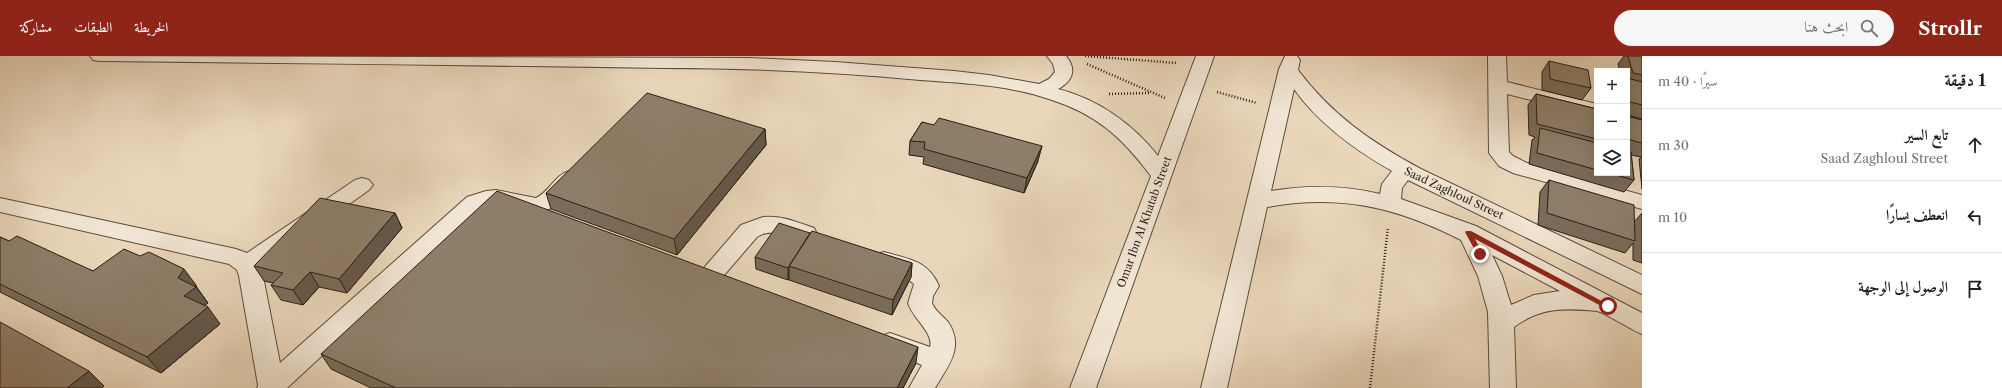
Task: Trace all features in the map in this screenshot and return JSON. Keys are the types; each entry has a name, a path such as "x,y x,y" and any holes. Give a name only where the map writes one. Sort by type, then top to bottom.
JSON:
{"street":[{"path":"99,56 750,63 846,67 994,82 1044,89 1082,104 1121,128 1137,142 1151,158 1161,175"},
{"path":"1044,89 1057,84 1064,76 1064,66 1056,56"},
{"path":"1497,56 1500,153 1506,161 1520,168 1642,202"},
{"name":"Omar Ibn Al Khatab Street","path":"1083,388 1203,60"},
{"path":"1214,388 1290,62"},
{"name":"Saad Zaghloul Street","path":"1290,62 1299,86 1333,121 1355,139 1406,171 1530,229 1642,285"},
{"path":"1498,86 1594,109"},
{"path":"530,206 537,206 550,200 584,161"},
{"path":"1391,203 1391,184 1397,176 1406,171"},
{"path":"246,265 362,185"},
{"path":"1258,201 1278,196 1324,193 1360,196 1391,203 1433,216 1468,232 1642,324"},
{"path":"271,388 475,202 494,196 530,206 559,218"},
{"path":"0,205 236,257 246,265 251,276 271,388"},
{"path":"711,275 749,231 755,226 764,223 773,223 826,241"},
{"path":"1468,232 1490,276 1502,323 1503,388"},
{"path":"864,253 916,271 926,280 927,286 922,293 920,301 921,309 943,334 944,343 922,388"},
{"path":"690,267 733,283"},
{"path":"1502,323 1515,312 1533,304 1555,301 1580,301 1608,306"},
{"path":"871,335 936,360"}],"path":[{"path":"1080,56 1203,60"},
{"path":"1082,62 1186,107"},
{"path":"1193,86 1278,109"},
{"path":"1370,388 1391,203"}],"building":[{"path":"1628,56 1642,56 1642,75 1633,73"},
{"path":"1549,61 1588,70 1591,88 1550,79"},
{"path":"1630,79 1642,82 1642,105 1630,102"},
{"path":"647,93 765,129 674,239 546,193"},
{"path":"1536,94 1594,108 1594,138 1537,124"},
{"path":"1630,117 1642,120 1642,143 1630,140"},
{"path":"939,118 1042,146 1027,178 924,149 925,142 910,141 922,122 934,125"},
{"path":"1540,128 1594,142 1594,169 1537,153"},
{"path":"1630,152 1631,152 1634,180 1620,176 1630,176"},
{"path":"1549,180 1634,205 1635,241 1547,213"},
{"path":"497,191 918,347 897,388 396,388 321,354"},
{"path":"320,198 395,213 339,279 310,272 293,290 271,285 283,273 254,266"},
{"path":"779,223 810,233 788,268 755,257"},
{"path":"812,231 912,263 893,300 789,266"},
{"path":"17,236 93,271 124,249 140,256 149,252 184,269 178,278 196,287 184,296 208,307 147,357 0,284 0,237 9,241"},
{"path":"0,322 89,371 67,388 0,388"}],"route":[{"path":"1480,254 1468,232 1608,306"}]}
